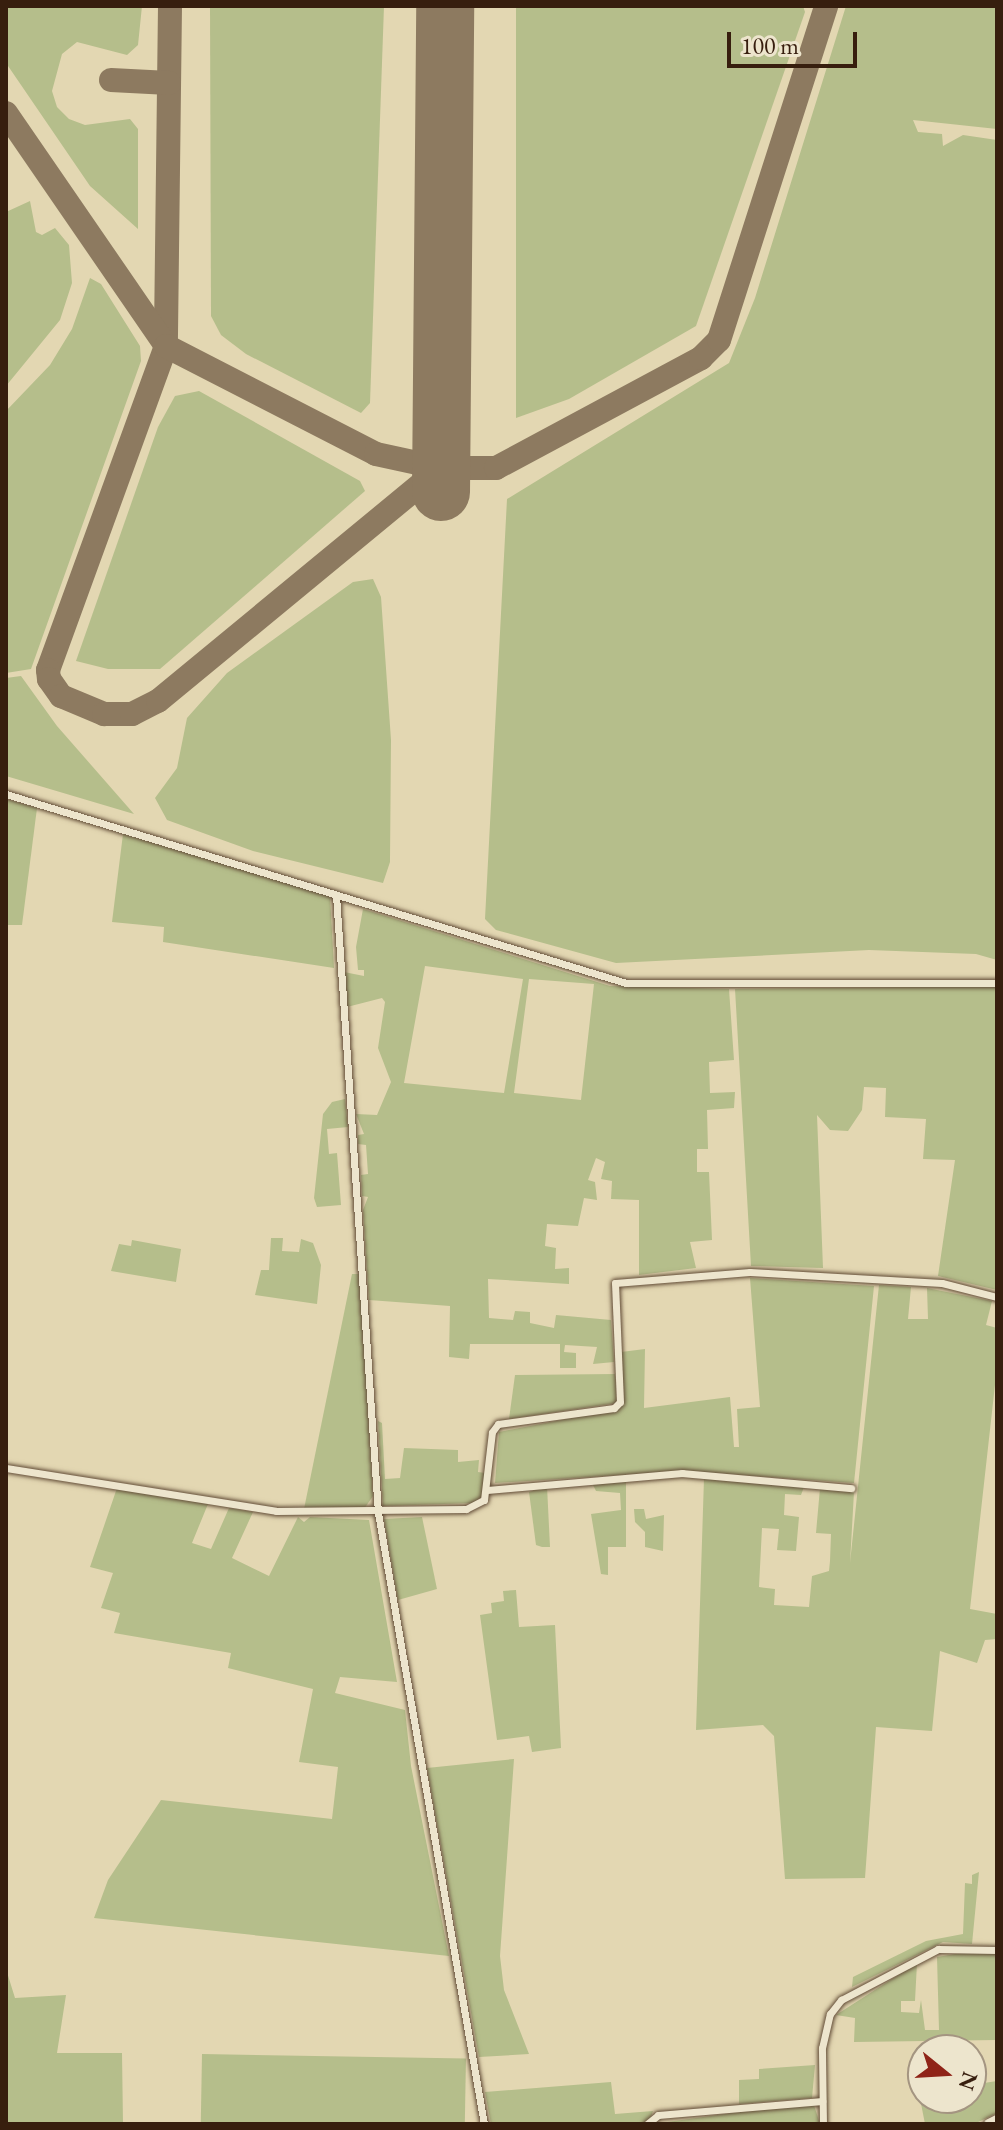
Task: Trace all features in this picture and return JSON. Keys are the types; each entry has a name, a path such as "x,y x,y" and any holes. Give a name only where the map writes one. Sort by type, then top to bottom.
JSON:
{"main road":[{"path":"989,2124 997,2120"}],"street":[{"path":"6,794 626,983 997,983"},
{"path":"336,895 378,1513 484,2124"},
{"path":"6,1468 276,1511 378,1513 466,1509 484,1500 492,1432 498,1424 614,1408 620,1402 612,1285 750,1272 942,1283 997,1297"},
{"path":"487,1490 682,1473 851,1488"},
{"path":"823,2124 825,2032 841,2000 938,1949 997,1950"},
{"path":"647,2124 658,2115 822,2101"}],"green space":[{"path":"6,6 142,6 138,45 127,55 77,42 62,54 52,91 57,107 69,119 85,125 130,119 138,129 138,229 90,186 6,63"},
{"path":"210,6 384,6 370,403 361,413 246,354 221,335 211,316"},
{"path":"516,6 803,6 805,12 696,326 569,399 516,418"},
{"path":"846,6 997,6 997,129 913,120 918,132 942,134 943,146 963,135 997,140 997,960 976,954 869,950 616,963 496,930 485,919 507,499 729,363 755,298"},
{"path":"30,201 36,232 42,235 55,228 69,245 72,283 60,320 6,386 6,212"},
{"path":"90,278 101,284 140,346 141,361 31,669 6,673 6,411 50,365 72,329"},
{"path":"199,391 360,481 365,491 160,669 108,669 76,661 158,427 175,396"},
{"path":"373,579 381,597 391,740 390,862 383,883 253,851 167,820 155,798 177,768 187,718 227,673 353,582"},
{"path":"21,676 57,726 134,814 6,776 6,678"},
{"path":"6,799 37,808 22,925 6,925"},
{"path":"123,834 330,896 334,968 163,942 164,927 112,922"},
{"path":"363,909 610,986 729,989 734,1060 709,1062 710,1093 735,1092 734,1108 707,1110 708,1149 697,1149 697,1172 709,1172 712,1240 690,1242 696,1268 639,1275 639,1200 611,1199 612,1181 601,1179 605,1162 596,1158 588,1180 595,1182 597,1200 584,1198 578,1226 547,1224 545,1246 556,1248 555,1269 569,1268 569,1284 488,1279 489,1318 513,1320 515,1311 530,1312 530,1323 554,1328 556,1315 611,1320 614,1362 593,1364 597,1347 565,1345 564,1352 576,1353 576,1368 560,1368 560,1344 470,1344 469,1359 449,1357 450,1306 369,1300 363,1210 368,1197 362,1196 361,1175 368,1174 366,1145 358,1144 358,1135 364,1134 356,1114 377,1115 391,1082 378,1048 385,1002 382,998 347,1007 344,972 364,976 364,970 358,970 356,947","holes":["425,966 523,979 504,1093 404,1083","529,979 594,984 581,1100 514,1093"]},
{"path":"997,986 997,1290 938,1276 955,1160 923,1159 926,1119 885,1117 886,1088 864,1087 862,1110 848,1131 830,1130 817,1115 823,1268 751,1266 735,989"},
{"path":"345,1099 348,1127 327,1129 329,1154 337,1153 341,1205 317,1207 314,1198 323,1114 332,1102"},
{"path":"271,1238 283,1238 282,1251 299,1252 301,1239 313,1243 321,1265 317,1304 255,1295 261,1270 269,1270"},
{"path":"132,1240 181,1249 176,1282 111,1271 119,1244 131,1246"},
{"path":"352,1274 360,1274 373,1496 364,1509 304,1509"},
{"path":"750,1278 874,1286 854,1483 683,1471 495,1483 499,1432 618,1409 624,1401 621,1352 645,1349 644,1408 730,1397 734,1447 739,1447 737,1409 760,1407"},
{"path":"879,1285 911,1287 908,1319 928,1319 927,1288 992,1301 986,1325 997,1328 997,1367 970,1609 997,1614 997,1639 985,1640 977,1663 940,1651 932,1731 876,1727 865,1878 785,1879 774,1736 763,1725 696,1730 704,1478 804,1487 801,1495 785,1494 784,1515 799,1517 796,1551 777,1550 779,1529 762,1528 759,1587 775,1589 774,1605 809,1607 812,1576 829,1571 830,1561 831,1534 816,1533 820,1488 854,1492 850,1563"},
{"path":"615,1374 617,1403 509,1419 515,1375"},
{"path":"378,1421 382,1423 385,1479 400,1478 404,1448 458,1450 458,1462 479,1460 478,1472 485,1473 482,1496 474,1503 383,1506"},
{"path":"626,1480 626,1547 608,1547 608,1575 601,1574 591,1514 621,1510 620,1493 596,1491 592,1483"},
{"path":"547,1486 550,1547 542,1547 536,1545 529,1492"},
{"path":"117,1488 208,1504 192,1543 211,1549 229,1508 253,1512 232,1558 269,1576 298,1517 304,1522 310,1517 369,1520 397,1682 340,1677 335,1693 405,1710 411,1766 449,1956 94,1918 108,1880 161,1800 332,1819 338,1767 299,1762 313,1689 228,1668 231,1653 114,1633 120,1613 101,1608 113,1573 90,1567"},
{"path":"634,1509 644,1509 646,1519 664,1515 663,1551 645,1547 645,1532 635,1522"},
{"path":"422,1517 437,1589 398,1600 384,1519"},
{"path":"516,1590 519,1627 555,1625 561,1748 532,1752 529,1736 497,1740 480,1615 492,1613 491,1603 504,1601 503,1591"},
{"path":"514,1759 500,1956 504,1990 529,2054 479,2057 427,1768"},
{"path":"979,1872 972,1944 943,1942 852,1987 853,1977 926,1941 963,1934 965,1883 972,1884 972,1875"},
{"path":"967,1952 997,1954 996,2040 987,2040 987,2034 907,2034 907,2041 854,2042 855,2018 836,2015 917,1963 915,2001 901,2001 901,2012 919,2013 921,2000 925,2030 939,2030 937,1957"},
{"path":"6,1969 15,1998 66,1995 57,2053 122,2053 123,2124 6,2124"},
{"path":"202,2054 466,2059 465,2124 201,2124"},
{"path":"815,2065 812,2098 739,2104 739,2080 759,2079 759,2069"},
{"path":"997,2081 997,2113 974,2124 925,2124 923,2114 987,2114 987,2083"},
{"path":"611,2082 615,2114 653,2111 651,2117 642,2124 491,2124 485,2092"},
{"path":"814,2105 820,2124 653,2124 774,2107"}],"taxiway":[{"path":"170,6 166,346 48,670 49,679 61,696 104,714 132,714 158,701 441,468"},
{"path":"6,113 166,346 376,454 441,468 496,468 701,358 719,340 826,6"},
{"path":"111,80 169,83"}],"runway":[{"path":"441,492 445,6"}]}
